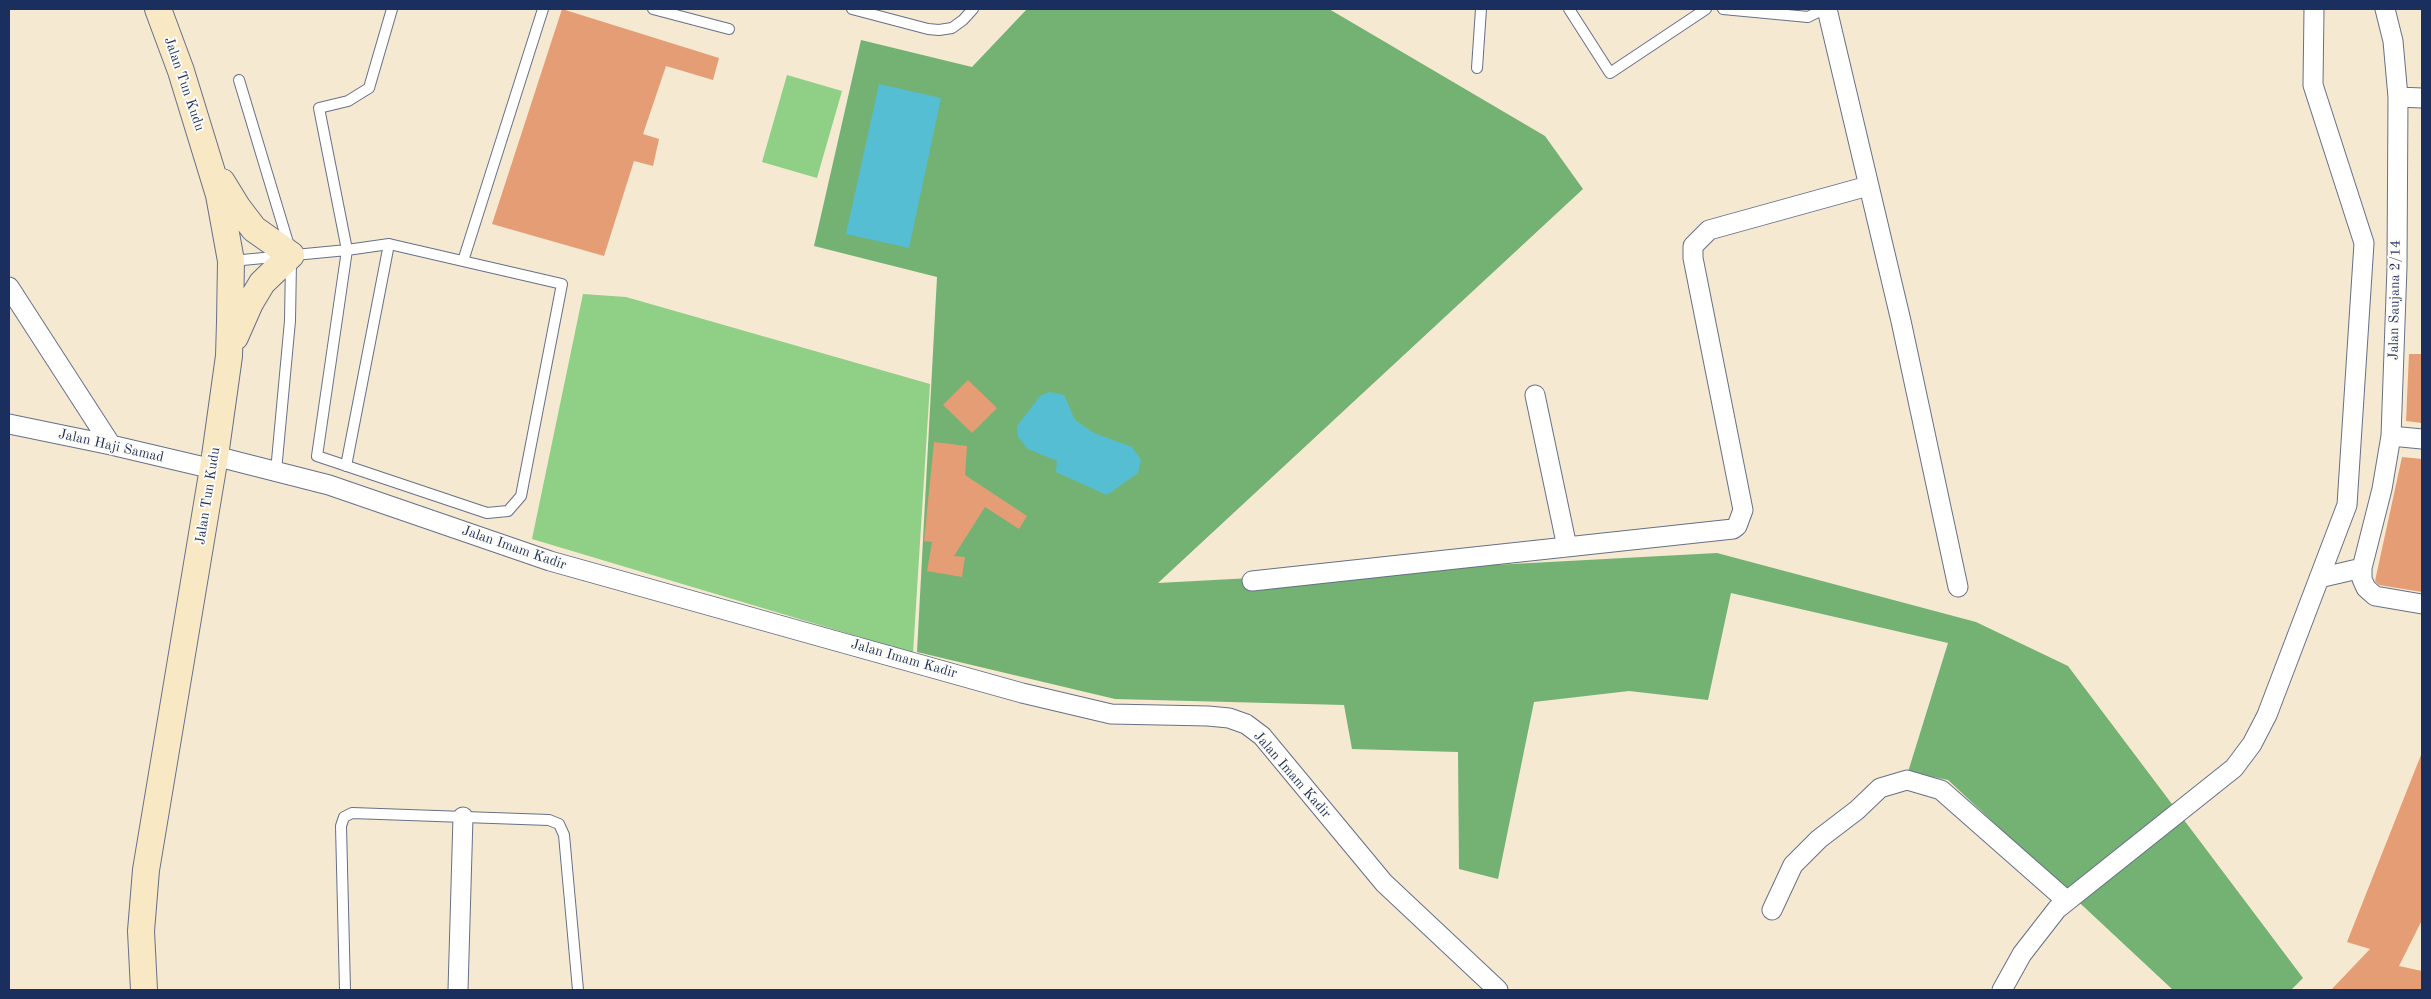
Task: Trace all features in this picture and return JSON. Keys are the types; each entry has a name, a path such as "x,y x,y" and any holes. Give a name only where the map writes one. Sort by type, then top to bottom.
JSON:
{"main road":[{"name":"Jalan Tun Kudu","path":"144,990 141,931 146,870 214,463 229,356 231,262 219,195 158,9"},
{"path":"208,157 238,208 254,229 291,255 262,283 238,328 229,356"}],"street":[{"path":"1826,9 1901,321 1958,587"},
{"path":"2002,990 2022,954 2058,909 2234,768 2252,744 2267,715 2347,505 2364,243 2313,85 2314,9"},
{"name":"Jalan Saujana 2/14","path":"2385,9 2393,41 2398,97 2397,267 2391,436 2382,489 2362,568 2366,588 2375,596 2422,604"},
{"path":"2398,97 2422,98"},
{"path":"1252,581 1733,529 1738,525 1743,510 1692,258 1693,246 1709,230 1868,186"},
{"path":"9,287 111,445"},
{"path":"1535,395 1566,547"},
{"name":"Jalan Haji Samad","path":"9,424 111,445 214,463"},
{"path":"2391,436 2422,439"},
{"name":"Jalan Imam Kadir","path":"214,463 276,471 329,485 550,561 1022,693 1111,714 1208,716 1230,718 1246,724 1262,736 1384,883 1498,990"},
{"path":"2319,578 2362,568"},
{"path":"1772,910 1793,865 1819,839 1857,810 1880,788 1907,780 1941,790 2067,901"},
{"path":"458,990 463,817"}],"lane":[{"path":"231,262 348,250 389,244 562,284 521,496 508,511 487,513 317,456 348,250 319,108 348,101 369,88 392,9"},
{"path":"463,261 542,9"},
{"path":"653,9 729,28"},
{"path":"852,9 865,10 928,30 952,28 973,9"},
{"path":"1477,68 1481,9"},
{"path":"1569,9 1610,73 1706,9"},
{"path":"1723,9 1808,17 1826,9"},
{"path":"239,80 291,255 290,321 276,471"},
{"path":"346,466 389,244"},
{"path":"345,990 341,826 344,817 352,813 549,820 559,824 564,835 578,990"}],"green space":[{"path":"1027,9 1329,9 1545,136 1583,189 1158,583 1717,553 1976,622 2068,666 2303,978 2291,990 2173,990 1948,780 1908,772 1948,643 1731,593 1708,700 1629,691 1534,702 1498,879 1459,869 1458,752 1352,749 1344,705 1115,699 917,652 937,277 814,246 861,40 972,67"},
{"path":"787,75 842,91 817,178 762,162"},
{"path":"583,294 626,297 930,384 913,653 532,539"}],"water":[{"path":"879,84 941,98 909,248 846,234"},
{"path":"1050,392 1064,395 1075,420 1094,433 1132,447 1141,460 1138,473 1107,495 1056,472 1057,461 1028,449 1018,437 1017,426 1040,396"}],"building":[{"path":"562,9 719,58 713,80 666,66 643,134 659,139 653,166 634,161 604,256 492,224"},
{"path":"2409,354 2422,354 2422,423 2406,421"},
{"path":"968,380 997,408 972,433 943,405"},
{"path":"934,442 967,446 965,475 1027,516 1019,529 985,507 954,556 965,557 962,577 927,571 932,542 924,541"},
{"path":"2402,457 2422,459 2422,592 2379,585 2375,581"},
{"path":"2421,755 2422,920 2399,966 2422,971 2422,990 2331,990 2370,949 2347,942"}]}
